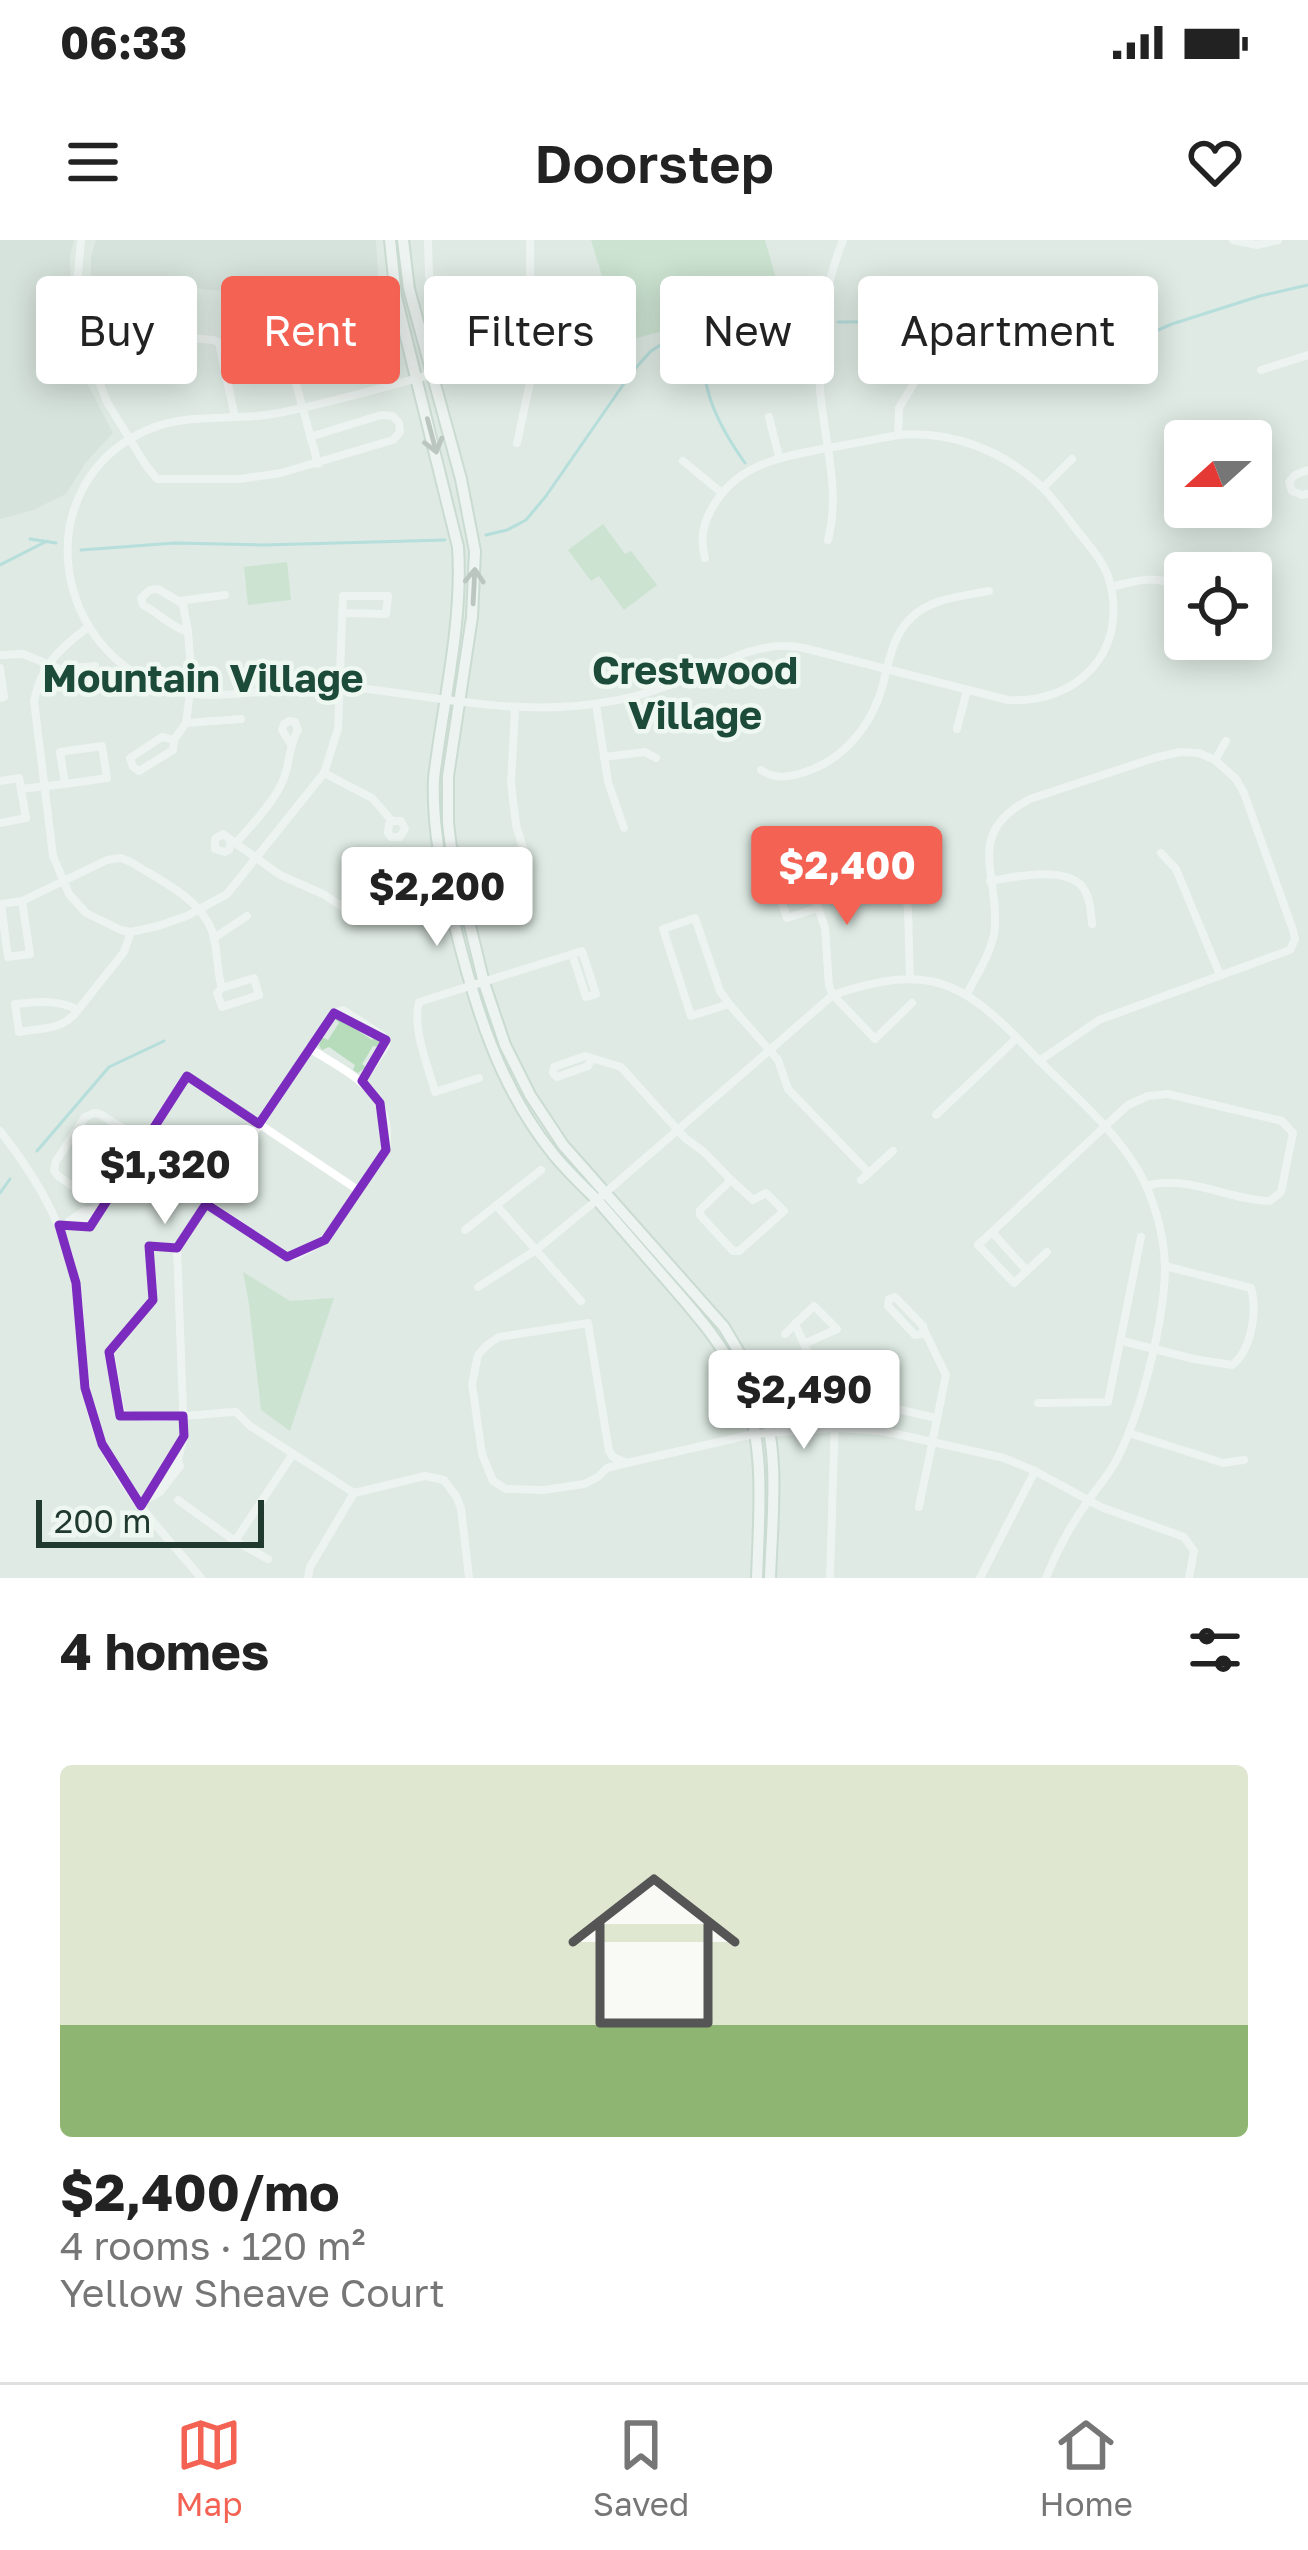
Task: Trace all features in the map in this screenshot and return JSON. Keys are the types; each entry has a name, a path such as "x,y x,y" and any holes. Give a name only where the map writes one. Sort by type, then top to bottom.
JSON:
{"main road":[{"path":"396,240 424,350"},
{"path":"396,240 396,297 458,547 458,613 434,778 434,823 440,864 477,984"},
{"path":"433,384 475,551 472,617 448,776 448,823 493,1050 553,1154 601,1196 724,1327 745,1360 761,1397 769,1433 773,1490 770,1578"},
{"path":"601,1196 713,1334 739,1380 754,1434 760,1486 757,1578"}],"street":[{"path":"428,240 429,276"},
{"path":"530,240 530,276"},
{"path":"828,540 835,509 819,347 831,271 843,240"},
{"path":"1233,240 1257,245 1278,240"},
{"path":"82,242 77,285 84,344 107,403 152,474 163,481 281,473 393,440 400,428 393,416 381,415 310,437"},
{"path":"197,338 219,343 235,417"},
{"path":"286,346 360,354 358,365 295,380 286,346"},
{"path":"1261,370 1308,355"},
{"path":"424,376 259,416 172,422 130,440 97,470 80,498 68,554 78,608 110,657 164,689 222,694 340,686 515,708 596,704 652,691 747,652 779,645 1027,701 1054,695 1080,680 1100,658 1114,616 1106,569 1043,488 986,449 944,437 898,435 779,457 748,469 713,505 702,532 706,558"},
{"path":"296,384 318,464"},
{"path":"517,443 530,384"},
{"path":"898,435 899,408 913,384"},
{"path":"769,416 779,457"},
{"path":"1043,488 1072,459"},
{"path":"683,461 722,493"},
{"path":"1308,470 1289,482 1292,491 1308,494"},
{"path":"1111,586 1164,579"},
{"path":"174,740 162,737 130,758 133,766 139,772 173,750 186,723 192,692 188,632 183,604 163,591 145,593 141,602 188,632"},
{"path":"761,770 775,777 800,774 842,751 869,720 894,643 916,613 989,591"},
{"path":"178,601 225,595"},
{"path":"87,628 47,664 34,701 52,856 76,904 110,926 131,932 200,910 227,894 324,772 335,743 340,686 342,613 343,596 388,596 386,614 342,613"},
{"path":"0,655 23,654 68,670 95,666"},
{"path":"0,668 4,698 0,698"},
{"path":"957,729 968,690"},
{"path":"596,704 614,805 625,828"},
{"path":"515,708 511,783 527,861"},
{"path":"186,723 241,718"},
{"path":"1215,760 1226,741"},
{"path":"290,742 282,784 233,842 280,875 351,912"},
{"path":"21,788 65,784 107,778 102,746 60,752 65,784"},
{"path":"604,757 645,752 656,758"},
{"path":"967,994 994,937 989,848 997,828 1015,807 1180,752 1215,760 1236,779 1295,939 1290,950 1099,1020 1039,1061"},
{"path":"324,772 361,790 392,821"},
{"path":"0,781 19,778 26,818 0,823"},
{"path":"856,860 897,847 908,909 910,978"},
{"path":"1161,853 1176,869 1220,975"},
{"path":"22,901 29,954 8,957 1,904 22,901 107,860 121,858 200,910 214,938 222,988"},
{"path":"990,881 1036,874 1072,880 1086,894 1093,924"},
{"path":"818,908 787,918 777,889 808,878 818,908 829,950 827,978 833,995 875,1039 912,1003"},
{"path":"214,938 248,916"},
{"path":"729,1004 692,1016 663,928 695,918 720,991 781,1065 788,1089 865,1177 893,1150"},
{"path":"78,1010 51,1001 16,1004 20,1032 70,1022 124,952 131,932"},
{"path":"479,1078 435,1092 417,1024 419,1002 582,951 593,996 586,997 572,955"},
{"path":"254,978 259,995 221,1007 217,993 222,988 254,978"},
{"path":"478,1287 536,1250 833,995 882,980 910,978 967,994 1017,1038 1119,1144 1146,1186 1165,1266 1153,1348 1129,1433 1109,1473 1056,1552 1046,1578"},
{"path":"141,1507 178,1459 184,1436 177,1248 309,1048 339,1011 382,1035 386,1046 362,1081"},
{"path":"936,1115 1017,1038"},
{"path":"134,1154 286,1257 325,1240 388,1142 380,1103 362,1081 309,1048"},
{"path":"591,1060 624,1070 730,1180 753,1200 766,1192 784,1211 739,1251 700,1215 730,1180"},
{"path":"97,1208 187,1076 358,1190"},
{"path":"1047,1252 1014,1283 978,1245 1128,1105 1168,1094 1282,1121 1293,1132 1281,1192 1270,1201 1180,1181 1146,1186"},
{"path":"97,1208 56,1175 54,1166 65,1147 85,1118 94,1113 142,1142"},
{"path":"0,1131 64,1223 76,1283 85,1388 113,1467 200,1578"},
{"path":"465,1230 541,1170"},
{"path":"496,1205 581,1301"},
{"path":"64,1223 97,1208"},
{"path":"992,1232 1027,1271"},
{"path":"1038,1403 1108,1402 1142,1237"},
{"path":"177,1248 149,1249 153,1300 109,1355 124,1415 236,1412 250,1426 354,1493 425,1477 444,1480 460,1508 470,1578"},
{"path":"1122,1341 1232,1365 1244,1354 1255,1300 1251,1288 1165,1266"},
{"path":"919,1507 946,1375 923,1326 896,1298 889,1299 889,1306 915,1334 925,1333"},
{"path":"785,1334 814,1306 837,1329 804,1344"},
{"path":"626,1463 609,1451 588,1323 500,1337 478,1355 472,1384 482,1454 493,1480 506,1489 584,1484 607,1468 754,1434 836,1428 883,1431 1004,1459 1088,1501 1184,1537 1194,1551 1189,1578"},
{"path":"795,1324 836,1414 830,1578"},
{"path":"875,1404 936,1418"},
{"path":"1129,1433 1223,1463 1244,1460"},
{"path":"236,1541 293,1454"},
{"path":"980,1578 1035,1471"},
{"path":"308,1578 354,1493"},
{"path":"178,1500 268,1559"}],"highlighted area":[{"path":"334,1013 386,1040 362,1081 380,1103 386,1150 325,1240 287,1257 206,1204 177,1248 149,1246 153,1300 109,1352 120,1416 183,1416 184,1436 141,1506 102,1444 85,1388 76,1283 59,1225 90,1227 187,1076 259,1124"}],"shaded area":[{"path":"0,240 74,240 71,276 36,276 36,384 88,384 113,433 86,462 66,494 0,519"},
{"path":"96,240 376,240 378,276 221,276 221,291 197,288 197,276 91,276"}],"green space":[{"path":"591,240 765,240 775,276 660,276 660,332 636,338 636,276 602,276"},
{"path":"603,524 657,585 624,610 599,576 591,581 568,550"},
{"path":"287,562 291,600 248,605 244,567"},
{"path":"340,1015 372,1040 375,1036 380,1040 380,1047 373,1046 362,1064 366,1067 358,1073 353,1070 355,1065 319,1045 322,1037 328,1040"},
{"path":"243,1272 290,1301 334,1298 290,1431 261,1410"}],"waterway":[{"path":"838,322 973,321 1089,362 1127,351 1144,336 1172,324 1308,285"},
{"path":"486,535 526,520 632,372 660,345"},
{"path":"706,384 725,433 745,463"},
{"path":"30,539 56,543"},
{"path":"81,550 175,543 445,540"},
{"path":"0,565 47,541"},
{"path":"37,1151 109,1067 164,1041"},
{"path":"0,1193 10,1179"}],"district":[{"name":"Mountain Village","path":"203,678"},
{"name":"Crestwood Village","path":"695,692"}]}
